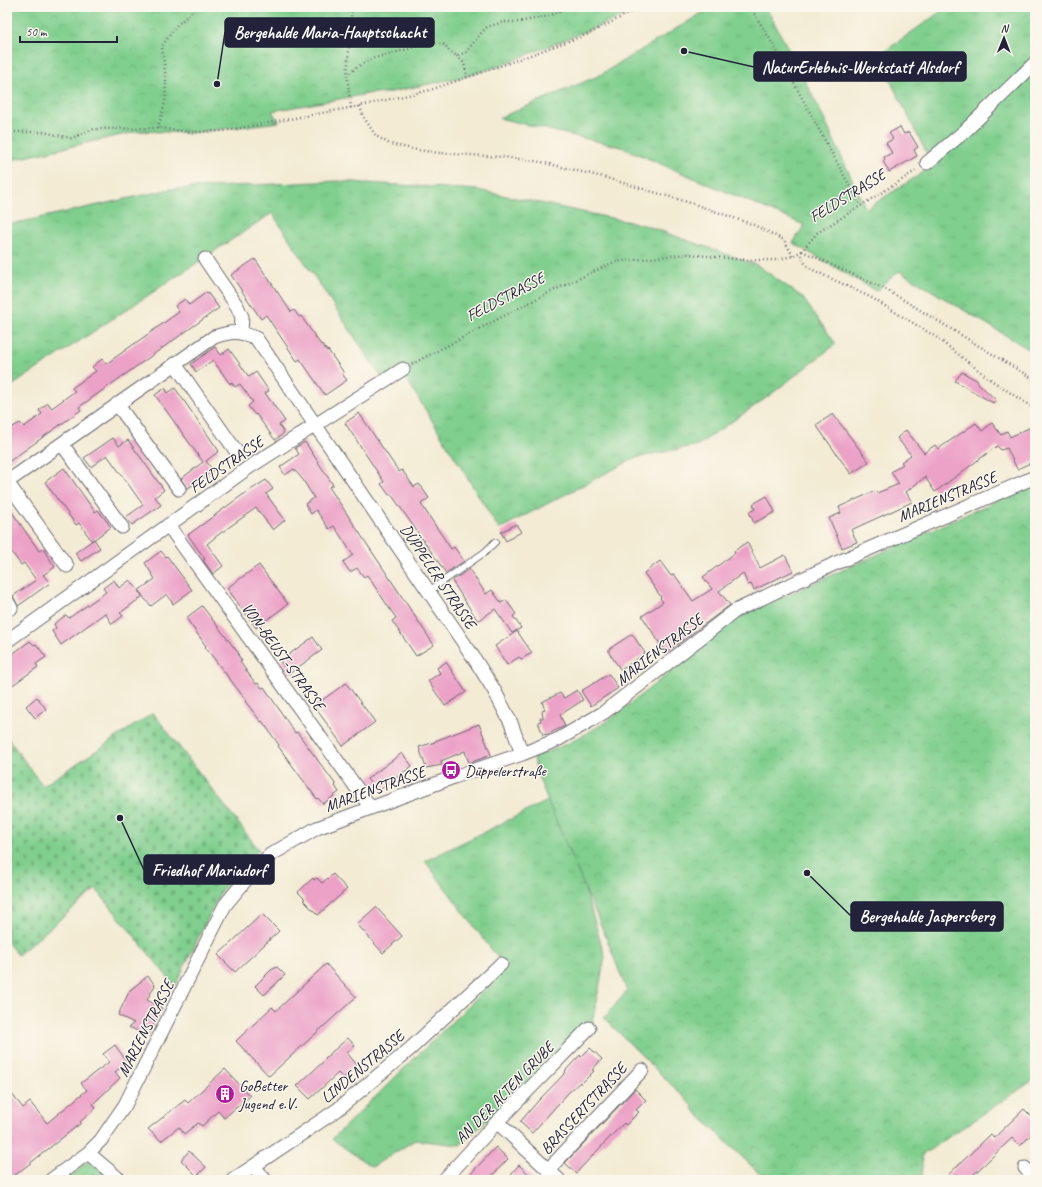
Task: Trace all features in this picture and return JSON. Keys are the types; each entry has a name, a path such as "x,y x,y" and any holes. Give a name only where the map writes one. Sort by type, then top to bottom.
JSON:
{"street":[{"path":"927,163 966,130 1035,63"},
{"path":"67,566 7,482 174,364 214,338 230,332 241,332 242,317 237,306 204,259"},
{"name":"DÜPPELER STRASSE","path":"241,332 256,338 472,655 494,690 510,723 522,754"},
{"path":"174,364 236,451"},
{"name":"FELDSTRASSE","path":"7,641 248,468 403,369"},
{"path":"117,404 179,489"},
{"path":"62,444 122,527"},
{"name":"MARIENSTRASSE","path":"51,1180 88,1153 101,1140 125,1104 225,904 249,876 270,855 317,828 522,754 559,739 603,713 735,611 834,564 1035,477"},
{"name":"VON-BEUST-STRASSE","path":"168,525 371,808"},
{"name":"LINDENSTRASSE","path":"233,1180 337,1110 410,1049 501,964"},
{"name":"AN DER ALTEN GRUBE","path":"444,1180 497,1122 589,1028"},
{"name":"BRASSERTSTRASSE","path":"548,1170 642,1070"},
{"name":"BRASSERTSTRASSE","path":"497,1122 559,1180"},
{"path":"88,1153 120,1180"},
{"path":"254,1166 265,1180"},
{"path":"1025,1168 1035,1178"}],"lane":[{"path":"429,591 485,552 495,542"}],"path":[{"path":"158,128 165,102 166,80 162,46 176,26 191,13 195,7"},
{"path":"351,108 348,76 352,7"},
{"path":"457,56 466,52 487,27 496,23 518,22 549,16 568,7"},
{"path":"7,133 43,132 71,138 94,129 158,128 191,132 224,131 351,108 430,90 588,34 641,7"},
{"path":"750,7 770,39 860,205"},
{"path":"348,76 357,67 371,59 430,43 438,43 445,45 450,52 464,63 467,77"},
{"path":"360,106 363,116 376,136 390,144 425,151 504,157 541,162 603,177 701,206 754,225 784,240 792,256"},
{"name":"FELDSTRASSE","path":"403,369 544,295 614,262 688,254 745,260 775,260 792,256 802,251 816,233 897,184 927,163"},
{"path":"1035,380 888,290 802,251 801,257 805,264 811,269 872,298 936,337 991,380 1035,409"}],"green space":[{"path":"7,7 646,7 502,65 467,76 386,93 373,93 272,111 279,122 191,133 139,131 7,161"},
{"path":"712,7 766,7 815,100 866,209 933,166 878,56 947,7 1035,7 1035,353 899,271 876,291 793,243 804,225 621,147 499,118 598,76"},
{"path":"337,181 478,190 644,225 757,265 802,297 836,344 766,398 698,445 635,458 499,529 399,367 382,378 272,213 7,389 7,225 171,189"},
{"path":"1035,481 1035,1079 922,1155 922,1180 766,1180 692,1109 693,1106 604,1018 627,991 608,942 549,804 536,771 534,757 567,744 608,721 741,616 987,505"},
{"path":"153,713 259,850 221,891 175,986 96,889 18,955 7,942 7,737 43,786"},
{"path":"566,792 575,855 605,957 592,1024 460,1145 415,1140 372,1167 332,1139 506,969 425,861"},
{"path":"89,1160 111,1180 67,1180"}],"building":[{"path":"900,127 904,134 909,132 918,147 914,150 917,156 889,172 883,161 885,159 884,157 892,153 886,143 893,139 889,133"},
{"path":"255,259 291,312 294,310 299,317 301,316 321,345 322,344 327,351 328,350 344,373 342,374 347,380 325,395 300,359 297,361 266,315 261,319 231,275"},
{"path":"207,292 219,308 79,407 81,410 7,463 7,430 20,423 24,427 42,414 39,410 48,403 52,408 75,391 72,388 96,371 92,367 102,359 106,364 179,312 175,306 185,299 189,305"},
{"path":"215,347 221,355 229,349 249,377 256,372 269,391 265,393 285,421 279,425 284,433 275,440 256,414 255,415 248,406 253,402 240,384 235,387 231,382 230,384 213,360 196,372 191,364"},
{"path":"962,372 978,381 978,383 996,400 993,403 955,381"},
{"path":"165,388 168,393 175,388 219,451 206,461 213,470 187,489 181,479 203,462 155,395"},
{"path":"359,413 399,472 402,470 414,487 419,484 429,498 421,504 451,549 454,547 464,561 446,573 391,494 389,495 381,484 384,482 345,423"},
{"path":"833,414 869,462 851,474 816,425"},
{"path":"976,423 982,431 992,423 1001,435 1007,431 1010,437 1035,425 1035,461 1017,469 1007,448 1001,450 997,446 935,492 925,477 906,492 912,502 851,530 857,542 842,548 829,518 841,513 839,507 875,491 877,493 899,484 891,472 903,464 901,462 911,455 897,438 906,430 924,453 935,445 938,449"},
{"path":"113,438 119,446 128,440 164,490 155,497 161,505 132,525 126,517 143,505 131,488 107,455 91,467 84,458"},
{"path":"305,442 333,485 329,487 434,645 416,656 392,621 396,618 367,575 364,577 357,568 350,572 343,562 353,555 334,526 329,529 316,510 311,514 305,504 314,498 303,480 294,469 285,475 280,467 299,454 295,448"},
{"path":"64,468 95,512 98,510 111,527 92,541 79,523 76,525 45,482"},
{"path":"266,480 273,489 266,494 285,520 273,530 256,508 218,535 207,544 223,566 213,574 203,560 205,559 188,535 241,496"},
{"path":"767,496 775,512 754,523 749,512 755,509 753,504"},
{"path":"7,505 39,551 43,549 55,567 43,575 50,583 18,606 13,596 36,580 24,563 21,565 7,546"},
{"path":"516,524 521,532 506,541 501,532"},
{"path":"94,539 100,548 81,561 75,553"},
{"path":"747,542 760,568 785,555 793,571 754,590 751,584 748,585 743,573 719,591 730,605 666,653 642,616 663,602 644,573 660,561 671,576 674,574 693,601 712,589 703,577"},
{"path":"161,551 166,557 167,556 192,590 173,604 167,594 151,606 138,591 155,579 145,563"},
{"path":"259,565 288,604 256,628 227,588"},
{"path":"469,569 486,594 492,590 501,603 506,600 516,614 513,616 521,628 512,633 495,609 478,621 452,581"},
{"path":"114,580 119,588 130,580 143,596 120,613 123,616 112,624 105,613 61,645 52,631 56,628 54,624 66,615 69,618 106,592 103,588"},
{"path":"202,606 239,654 238,655 242,661 240,662 256,684 258,683 262,688 264,687 295,733 297,732 336,785 335,786 339,792 323,804 318,798 317,799 278,746 279,745 262,721 261,722 205,647 206,646 186,618"},
{"path":"517,631 532,653 521,659 519,657 507,665 495,646"},
{"path":"632,634 645,653 621,670 609,653 609,649"},
{"path":"313,637 322,650 289,674 280,661"},
{"path":"30,641 34,645 36,644 46,657 36,664 38,667 7,689 7,658"},
{"path":"446,662 466,692 445,706 428,681 440,673 437,668"},
{"path":"609,674 618,688 591,706 581,691"},
{"path":"346,683 375,722 343,746 314,706"},
{"path":"577,690 583,700 560,715 565,726 543,735 538,722 541,721 540,718 543,718 542,711 545,710 542,702 560,693 564,698"},
{"path":"37,697 46,709 35,718 26,706"},
{"path":"479,724 491,755 469,763 465,751 441,761 442,765 426,768 419,747"},
{"path":"402,753 412,766 377,792 367,779"},
{"path":"333,874 347,889 318,915 303,900 305,899 298,892 313,878 314,880 317,878 322,883"},
{"path":"376,907 402,936 383,953 357,924"},
{"path":"262,914 279,931 235,972 218,955"},
{"path":"326,964 356,997 269,1076 236,1041 272,1007 276,1011"},
{"path":"277,967 285,975 264,995 255,986 271,970"},
{"path":"148,976 155,985 147,1000 162,1008 148,1036 129,1027 134,1023 118,1015 130,990"},
{"path":"348,1038 355,1046 347,1053 357,1065 343,1078 338,1073 310,1099 297,1086"},
{"path":"115,1045 127,1062 115,1072 120,1078 93,1104 96,1108 80,1122 81,1123 9,1180 7,1180 7,1088 23,1108 30,1102 47,1123 87,1090 81,1083 109,1062 103,1054"},
{"path":"590,1048 602,1059 592,1070 594,1071 581,1084 580,1082 569,1092 532,1133 520,1122 580,1055 581,1057"},
{"path":"225,1069 250,1096 224,1118 218,1111 202,1126 198,1123 184,1134 179,1127 161,1141 148,1129 185,1100 188,1103"},
{"path":"635,1089 646,1100 636,1110 639,1112 626,1125 624,1123 576,1173 565,1163"},
{"path":"1024,1109 1035,1120 1035,1131 1020,1146 1012,1138 968,1180 952,1180 948,1175 991,1134 994,1138"},
{"path":"496,1147 508,1159 488,1180 465,1180"},
{"path":"189,1151 206,1167 197,1176 181,1160"},
{"path":"519,1165 535,1180 518,1180 511,1174"}],"place":[{"name":"NaturErlebnis-Werkstatt Alsdorf","path":"684,51"},
{"name":"Bergehalde Maria-Hauptschacht","path":"217,84"},
{"name":"Düppelerstraße","path":"451,770"},
{"name":"Friedhof Mariadorf","path":"120,818"},
{"name":"Bergehalde Jaspersberg","path":"807,873"},
{"name":"GoBetter Jugend e.V.","path":"225,1094"}]}
